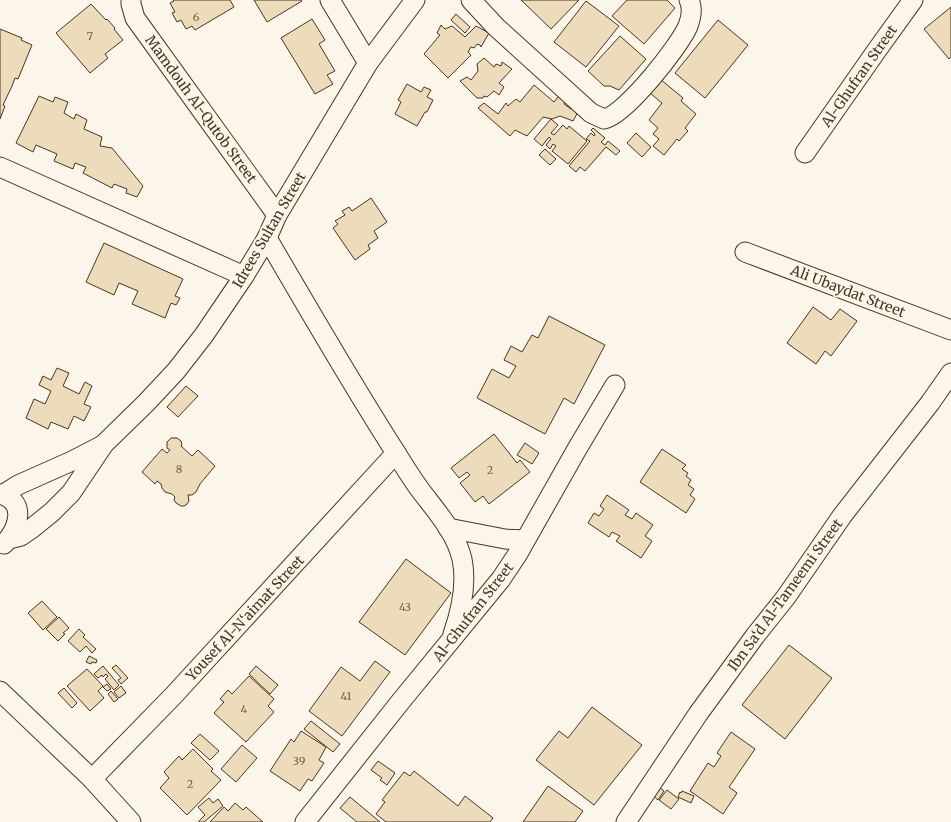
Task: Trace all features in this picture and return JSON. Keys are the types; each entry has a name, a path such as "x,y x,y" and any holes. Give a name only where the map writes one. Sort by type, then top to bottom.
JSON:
{"street":[{"name":"Mamdouh Al-Qutob Street","path":"131,0 135,18 278,215"},
{"path":"330,0 368,63"},
{"name":"Idrees Sultan Street","path":"4,544 21,536 52,512 71,493 104,444 176,371 204,335 244,276 368,63 415,0"},
{"path":"471,0 496,27 591,113 604,119 613,116 627,104 663,65 688,26 691,14 690,0"},
{"name":"Al-Ghufran Street","path":"805,152 913,0"},
{"path":"0,167 244,276"},
{"path":"266,238 396,453 419,489 448,528 457,545 462,560 463,590 459,613 450,642"},
{"name":"Ali Ubaydat Street","path":"745,252 951,330"},
{"name":"Ibn Sa‘d Al-Tameemi Street","path":"626,822 698,714 786,597 842,516 951,373"},
{"name":"Al-Ghufran Street","path":"305,822 501,579 616,385"},
{"name":"Idrees Sultan Street","path":"2,494 104,444"},
{"name":"Yousef Al-N‘aimat Street","path":"92,780 173,696 396,453"},
{"path":"2,494 15,503 19,513 16,527 4,544"},
{"path":"448,528 505,539 525,540"},
{"path":"0,690 92,780 131,822"}],"building":[{"path":"173,0 230,0 234,7 195,30 192,26 186,29 181,20 177,22 172,13 175,12 170,3"},
{"path":"254,0 301,0 302,1 267,22"},
{"path":"521,0 579,0 551,29"},
{"path":"627,0 667,0 675,8 644,44 612,16"},
{"path":"586,1 619,26 586,67 554,42"},
{"path":"91,4 115,28 123,40 105,54 108,58 90,73 56,33"},
{"path":"951,7 951,57 949,59 924,29"},
{"path":"456,14 470,27 465,33 451,20"},
{"path":"312,19 325,40 319,44 335,71 327,75 333,84 315,94 281,38"},
{"path":"718,20 748,45 705,98 675,73"},
{"path":"441,25 445,29 452,26 465,37 476,26 489,33 481,47 477,44 474,48 471,47 468,52 471,55 448,78 424,54 440,35 437,33"},
{"path":"0,29 22,38 21,40 32,45 18,79 15,78 3,105 5,106 0,119"},
{"path":"620,36 646,59 619,90 610,86 604,86 588,71"},
{"path":"484,58 494,67 496,64 501,66 502,62 512,69 499,83 504,87 499,95 494,91 487,97 477,98 460,81 467,77 471,80 478,71 477,64"},
{"path":"660,79 683,98 681,101 696,114 685,128 688,131 679,141 677,139 664,155 653,146 659,139 653,134 658,128 649,120 662,103 650,93"},
{"path":"407,84 421,92 424,87 431,90 427,97 433,100 417,126 395,114 401,102 398,100"},
{"path":"534,85 554,102 559,96 565,100 564,104 578,112 573,121 560,116 552,119 543,117 527,136 515,130 510,136 478,108 484,103 498,114 506,103 508,106 516,99 520,102"},
{"path":"39,96 53,102 55,97 68,102 64,113 74,119 76,114 87,120 84,129 102,137 100,146 112,148 143,186 137,197 126,193 127,189 114,184 112,188 83,173 86,167 75,163 73,169 54,161 57,154 36,145 33,152 16,143"},
{"path":"551,119 558,125 551,133 554,135 563,125 567,129 569,126 587,141 568,164 552,151 556,146 553,144 550,149 546,145 551,139 549,137 542,146 534,139"},
{"path":"593,128 605,138 601,142 605,145 608,141 620,151 616,155 606,147 585,171 580,167 576,172 569,166 590,141 586,139 591,133 594,136 595,134 591,130"},
{"path":"636,133 651,147 642,157 627,143"},
{"path":"545,149 556,159 550,165 539,155"},
{"path":"371,198 387,222 374,231 378,238 368,245 370,249 355,260 333,228 338,224 335,221 345,215 342,211 349,207 352,211"},
{"path":"104,243 183,279 175,296 180,298 176,305 171,303 165,318 132,304 138,291 119,283 114,295 86,282"},
{"path":"813,307 831,320 840,309 857,321 831,356 825,351 816,364 787,343"},
{"path":"549,316 605,345 574,404 564,398 545,434 477,398 492,369 509,378 516,366 504,360 511,346 522,352 532,335 538,338"},
{"path":"57,368 69,373 63,386 79,394 85,382 92,386 84,404 91,407 84,421 74,416 68,429 51,422 48,429 26,418 34,399 45,404 51,391 39,385 43,376 51,380"},
{"path":"186,386 198,396 178,417 167,407"},
{"path":"494,434 517,463 520,460 530,472 489,504 483,496 475,502 460,483 470,475 467,472 459,478 451,468"},
{"path":"171,438 177,438 181,441 181,446 192,456 198,450 215,466 196,492 188,495 189,501 184,506 176,503 175,497 172,494 165,492 161,484 157,481 155,484 142,472 162,449 167,453 170,450 167,448 167,442"},
{"path":"525,443 539,453 532,464 517,455"},
{"path":"662,449 686,465 682,469 688,473 686,476 691,480 688,485 694,489 690,495 695,499 686,513 640,482"},
{"path":"607,495 629,510 625,515 632,519 636,513 653,525 645,536 652,541 641,558 616,541 620,536 612,532 609,537 588,523 594,513 599,516 604,509 600,506"},
{"path":"406,559 451,593 405,655 359,622"},
{"path":"42,601 57,617 43,630 28,613"},
{"path":"59,617 69,628 58,641 46,629"},
{"path":"79,629 85,635 83,637 96,649 92,653 86,646 80,652 68,641"},
{"path":"789,645 832,678 785,739 742,705"},
{"path":"89,656 97,660 96,663 86,662"},
{"path":"375,661 390,672 342,736 309,711 341,667 360,681"},
{"path":"116,665 128,678 121,684 118,680 121,678 112,668"},
{"path":"103,666 119,685 114,690 105,679 108,676 106,674 98,678 94,674"},
{"path":"256,666 278,685 270,694 249,674"},
{"path":"87,669 103,686 98,691 104,698 90,711 67,686"},
{"path":"249,676 274,699 268,706 274,712 246,742 214,713 224,702 220,699 228,690 232,694"},
{"path":"107,684 111,689 107,691 103,687"},
{"path":"121,686 126,693 119,698 114,692"},
{"path":"64,688 77,703 72,708 58,693"},
{"path":"111,691 118,699 114,702 108,694"},
{"path":"592,707 642,745 594,805 536,760 559,731 568,738"},
{"path":"311,721 340,744 333,752 304,729"},
{"path":"301,731 326,747 319,760 324,763 312,781 308,779 300,791 270,771 291,739 294,742"},
{"path":"731,732 755,749 729,787 737,793 723,814 690,791 708,763 714,767 721,756 717,753"},
{"path":"200,734 219,751 210,760 191,743"},
{"path":"242,745 257,758 236,782 221,769"},
{"path":"193,749 221,780 187,815 160,788 169,778 164,772 179,756 182,760"},
{"path":"378,761 395,773 387,785 380,780 382,778 371,770"},
{"path":"414,771 458,806 465,796 493,818 490,822 386,822 376,814 385,802 382,800 404,772 410,776"},
{"path":"548,786 583,811 575,822 523,822"},
{"path":"658,786 664,791 658,800 652,795"},
{"path":"667,790 679,799 671,809 659,800"},
{"path":"682,791 694,796 691,803 678,797"},
{"path":"350,797 380,822 357,822 340,808"},
{"path":"209,798 213,803 218,799 223,806 204,822 199,822 205,815 198,807"},
{"path":"235,803 243,810 246,807 263,822 210,822 224,807 228,811"}]}
